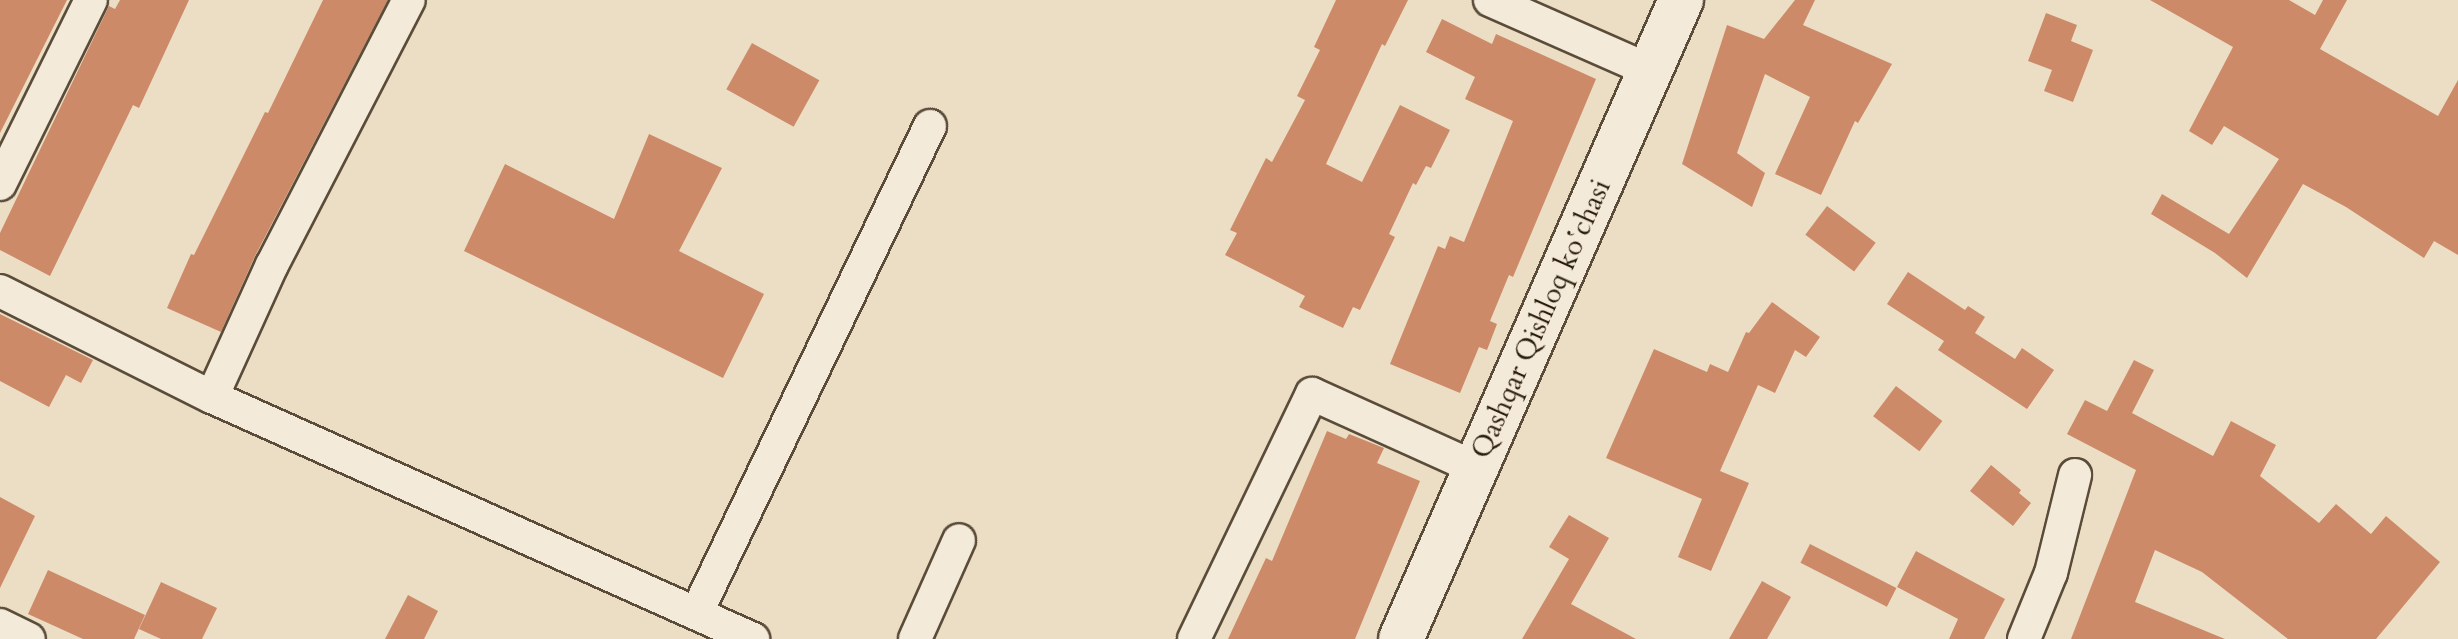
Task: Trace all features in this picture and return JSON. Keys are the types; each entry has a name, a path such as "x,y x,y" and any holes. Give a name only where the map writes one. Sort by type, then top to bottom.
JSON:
{"main road":[{"name":"Qashqar Qishloq koʻchasi","path":"1401,639 1681,0"}],"street":[{"path":"0,184 91,0"},
{"path":"212,397 272,265 409,0"},
{"path":"1490,0 1651,71"},
{"path":"697,612 930,126"},
{"path":"0,291 212,397 753,639"},
{"path":"1194,639 1312,394 1476,468"},
{"path":"2024,639 2051,573 2075,475"},
{"path":"915,639 959,540"},
{"path":"0,625 29,639"}],"building":[{"path":"0,0 67,0 0,133"},
{"path":"120,0 189,0 139,108 133,105 50,276 0,250 0,233 109,6 115,9"},
{"path":"323,0 388,0 255,256 221,332 167,308 191,254 194,255 265,112 268,113"},
{"path":"1336,0 1408,0 1385,46 1382,44 1326,164 1362,182 1400,105 1450,130 1431,168 1426,166 1416,185 1413,183 1389,234 1395,237 1360,310 1353,307 1343,328 1299,307 1305,296 1225,255 1237,233 1230,230 1266,158 1272,162 1305,100 1297,96 1320,50 1314,47"},
{"path":"1795,0 1815,0 1803,25 1892,64 1858,123 1855,121 1821,195 1775,174 1810,97 1765,74 1737,153 1765,173 1752,207 1682,164 1727,25 1764,39"},
{"path":"2150,0 2289,0 2315,15 2323,0 2347,0 2320,49 2438,116 2458,80 2458,255 2434,241 2424,258 2346,207 2303,184 2247,278 2215,253 2151,214 2162,194 2229,234 2279,159 2224,126 2212,145 2189,131 2233,47"},
{"path":"2046,13 2077,25 2071,41 2093,50 2073,102 2044,91 2052,70 2028,61"},
{"path":"1442,19 1492,44 1496,34 1596,79 1513,277 1509,275 1490,321 1497,324 1487,350 1479,347 1460,393 1390,364 1438,246 1445,249 1450,236 1464,242 1513,121 1465,99 1475,77 1426,52"},
{"path":"752,43 819,80 794,127 726,89"},
{"path":"649,134 722,168 679,251 764,294 723,378 464,251 505,164 614,219"},
{"path":"1827,206 1876,243 1854,271 1805,235"},
{"path":"1908,272 1965,310 1968,306 1985,317 1975,333 2015,359 2022,348 2054,370 2027,409 1938,350 1944,341 1887,304"},
{"path":"1772,302 1820,337 1806,357 1795,350 1775,393 1758,385 1720,471 1749,483 1711,571 1678,557 1702,499 1606,458 1654,349 1707,372 1710,364 1728,372 1746,332 1749,333"},
{"path":"0,314 93,360 81,383 66,375 49,407 0,381"},
{"path":"2134,360 2154,370 2132,413 2213,456 2231,421 2276,445 2260,476 2319,523 2336,504 2371,534 2386,516 2440,562 2376,639 2288,639 2202,572 2155,550 2135,602 2225,639 2071,639 2136,470 2067,434 2085,400 2107,411"},
{"path":"1896,386 1942,421 1919,451 1873,416"},
{"path":"1327,431 1346,439 1349,434 1384,448 1377,463 1420,481 1355,639 1228,639 1266,558 1272,561"},
{"path":"1991,465 2021,490 2019,493 2031,503 2013,526 1970,491"},
{"path":"0,497 35,516 0,588"},
{"path":"1569,515 1609,538 1571,604 1636,639 1522,639 1569,559 1549,547"},
{"path":"1810,544 1896,588 1887,607 1800,563"},
{"path":"1916,551 2005,599 1984,639 1949,639 1958,619 1897,587"},
{"path":"48,570 145,615 134,639 83,639 28,614"},
{"path":"1762,581 1791,597 1767,639 1729,639"},
{"path":"161,582 217,608 202,639 161,639 139,629"},
{"path":"408,595 438,611 424,639 385,639"}]}
